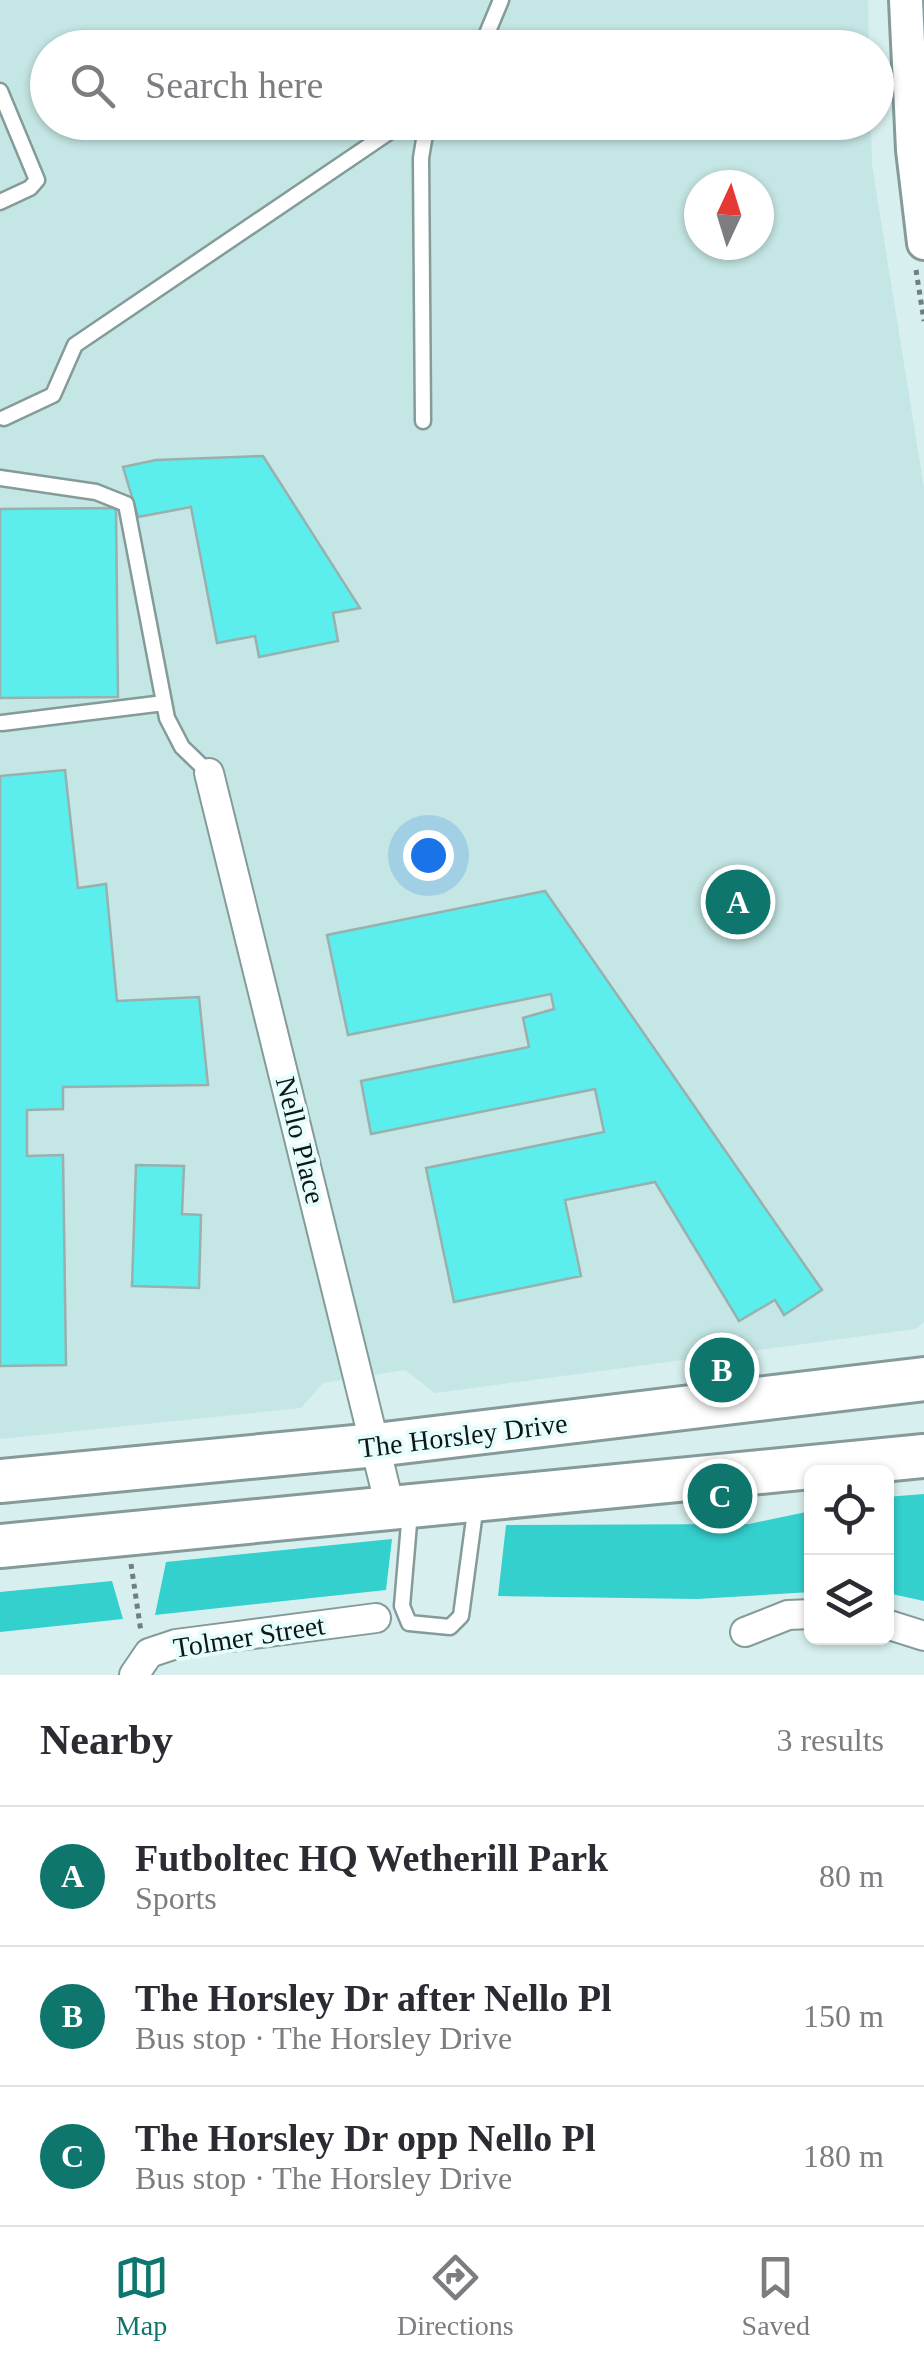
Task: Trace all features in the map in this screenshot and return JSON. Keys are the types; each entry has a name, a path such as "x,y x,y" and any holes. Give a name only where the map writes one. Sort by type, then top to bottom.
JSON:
{"main road":[{"name":"The Horsley Drive","path":"0,1481 376,1445 924,1379"},
{"path":"0,1546 924,1456"},
{"path":"0,1556 76,1538"}],"street":[{"path":"906,0 912,150 924,243"},
{"name":"Nello Place","path":"210,773 376,1445 400,1506"},
{"path":"745,1632 788,1615 804,1614"},
{"name":"Tolmer Street","path":"142,1664 176,1644 376,1618"},
{"path":"894,1627 924,1636"}],"lane":[{"path":"488,30 501,0"},
{"path":"0,91 37,180 30,188 0,202"},
{"path":"4,418 53,395 75,345 377,140"},
{"path":"423,421 424,140"},
{"path":"0,478 96,492 126,504 172,733 210,773"},
{"path":"2,723 164,702"},
{"path":"400,1506 402,1606 409,1623 450,1627 461,1616 476,1498"}],"path":[{"path":"130,1555 142,1664"}],"shaded area":[{"path":"0,0 868,0 869,30 30,30 30,140 871,140 872,165 924,488 924,1322 915,1329 435,1393 405,1370 323,1383 301,1408 0,1439"},
{"path":"924,1494 924,1601 894,1595 894,1496"},
{"path":"804,1512 804,1592 697,1599 498,1596 506,1525 749,1524"},
{"path":"392,1539 386,1590 155,1615 166,1562"},
{"path":"112,1581 123,1619 0,1632 0,1592"}],"building":[{"path":"263,456 360,608 333,613 338,641 259,657 255,636 217,643 191,507 138,517 123,467 156,460"},
{"path":"116,508 118,697 0,698 0,509"},
{"path":"65,770 78,888 106,884 117,1001 199,997 208,1085 63,1087 63,1109 27,1110 27,1156 63,1155 66,1365 0,1366 0,776"},
{"path":"545,891 822,1290 784,1315 775,1300 739,1321 655,1182 565,1200 581,1276 454,1302 426,1168 604,1132 595,1089 371,1134 361,1081 529,1047 523,1018 554,1009 551,994 348,1035 327,935"},
{"path":"136,1165 184,1166 182,1214 201,1215 199,1288 132,1286"}],"place":[{"name":"Futboltec HQ Wetherill Park","path":"738,902"},
{"name":"The Horsley Dr after Nello Pl","path":"722,1370"},
{"name":"The Horsley Dr opp Nello Pl","path":"720,1496"}]}
